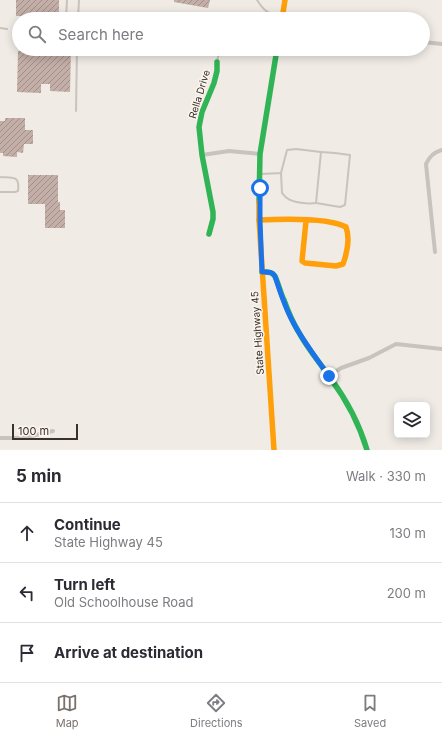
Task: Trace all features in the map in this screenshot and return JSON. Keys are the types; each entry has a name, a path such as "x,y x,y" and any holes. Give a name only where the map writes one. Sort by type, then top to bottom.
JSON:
{"street":[{"path":"283,12 285,0"},
{"path":"430,43 442,44"},
{"name":"State Highway 45","path":"274,450 262,272 260,154 276,56"},
{"name":"Rella Drive","path":"209,234 213,219 213,212 202,155 199,127 204,106 214,83 217,71 217,62"},
{"path":"435,252 426,164 430,157 436,152 442,150"},
{"path":"202,155 229,151 260,154"},
{"path":"260,220 306,220 338,223 344,225 347,229 344,264 336,266 305,263 302,261 306,220"},
{"path":"262,272 272,272 275,276 292,322 348,403 361,429 367,450"},
{"path":"329,376 342,368 369,358 396,344 442,349"},
{"path":"0,438 23,438 53,431"}],"lane":[{"path":"66,12 67,0"},
{"path":"78,12 79,0"},
{"path":"257,0 266,12"},
{"path":"0,28 7,28"},
{"path":"76,111 77,56"},
{"path":"217,62 218,56"},
{"path":"288,150 303,150 350,155 345,205 340,207 316,202 312,203 287,199 282,193 281,173 288,150"},
{"path":"316,202 321,152"},
{"path":"260,174 281,173"},
{"path":"0,177 16,179 19,186 18,191 15,192 0,192"}],"building":[{"path":"16,0 59,0 59,12 16,12"},
{"path":"174,0 210,0 208,8 174,2"},
{"path":"18,56 71,56 70,92 50,91 50,84 41,84 41,93 17,92"},
{"path":"5,118 25,118 25,130 33,130 33,144 24,144 23,153 17,152 17,157 3,156 3,153 0,153 0,121 5,121"},
{"path":"28,175 58,175 58,202 60,202 60,210 65,210 65,228 45,228 45,204 28,204"}],"traffic: fast":[{"path":"259,202 260,154 276,56"},
{"path":"209,234 213,219 213,212 202,155 199,127 202,112 214,83 217,71 217,62"},
{"path":"262,272 270,272 275,277 290,316 305,343 348,404 357,422 367,450"}],"traffic: slow":[{"path":"283,12 285,0"},
{"path":"259,202 274,450"},
{"path":"259,220 316,220 346,227 348,246 343,264 336,266 305,263 302,261 306,221"}],"route":[{"path":"260,188 262,272 272,272 275,276 292,322 329,376"}]}
